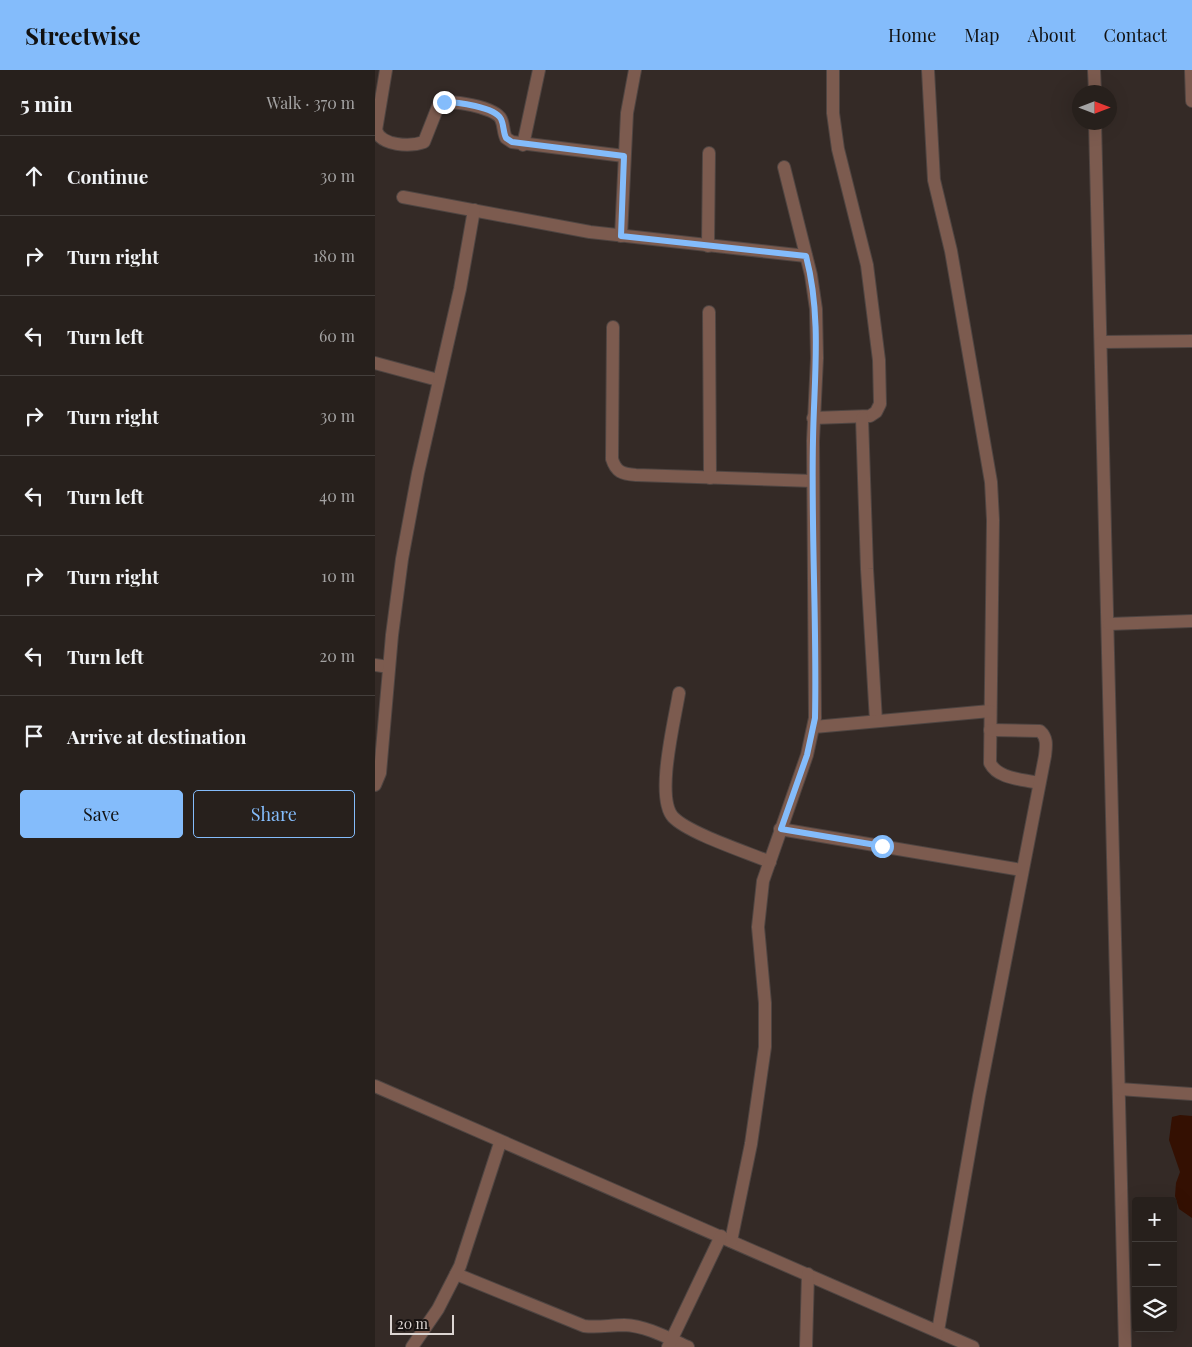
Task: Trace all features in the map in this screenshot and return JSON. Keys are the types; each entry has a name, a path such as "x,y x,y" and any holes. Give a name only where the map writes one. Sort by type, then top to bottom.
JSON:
{"street":[{"path":"386,70 376,122 376,130 381,139 411,144 424,142 439,104 452,102 484,108 497,114 501,120 506,138 523,145 624,156"},
{"path":"523,145 539,70"},
{"path":"621,236 627,113 635,70"},
{"path":"813,418 862,418 877,412 880,404 879,360 867,265 838,149 833,113 833,70"},
{"path":"928,70 934,180 951,251 991,482 993,520 990,763 993,770 1001,774 1038,783"},
{"path":"1094,70 1095,85"},
{"path":"1191,70 1192,101"},
{"path":"1095,130 1109,624 1125,1347"},
{"path":"708,246 709,153"},
{"path":"670,1343 726,1238 751,1144 763,1067 765,1003 758,927 763,881 807,755 814,727 813,418 817,358 816,308 806,256 784,167"},
{"path":"403,197 621,236 806,256"},
{"path":"375,785 380,773 389,666 408,521 454,315 474,210"},
{"path":"709,312 710,478"},
{"path":"613,327 611,459 615,469 623,474 635,475 813,482"},
{"path":"1101,342 1192,341"},
{"path":"375,363 438,380"},
{"path":"862,418 867,569 876,721"},
{"path":"1109,624 1192,621"},
{"path":"375,665 389,666"},
{"path":"679,693 665,786 666,804 672,816 685,826 769,862"},
{"path":"814,727 990,711"},
{"path":"938,1331 1038,783 1045,756 1045,735 1041,731 990,730"},
{"path":"781,829 1022,870"},
{"path":"375,1086 500,1143 726,1238 973,1347"},
{"path":"1119,1089 1192,1094"},
{"path":"412,1347 438,1309 456,1274 500,1143"},
{"path":"456,1274 584,1326 603,1328 633,1326 670,1343 688,1347"},
{"path":"806,1347 808,1274"}],"shaded area":[{"path":"1180,1115 1192,1116 1192,1218 1179,1209 1177,1197 1175,1196 1176,1183 1180,1172 1169,1140 1172,1117"}],"route":[{"path":"444,102 484,108 497,114 501,120 506,138 512,142 523,145 624,156 621,236 806,256 816,308 817,358 813,441 816,698 814,727 807,755 781,829 882,846"}]}
